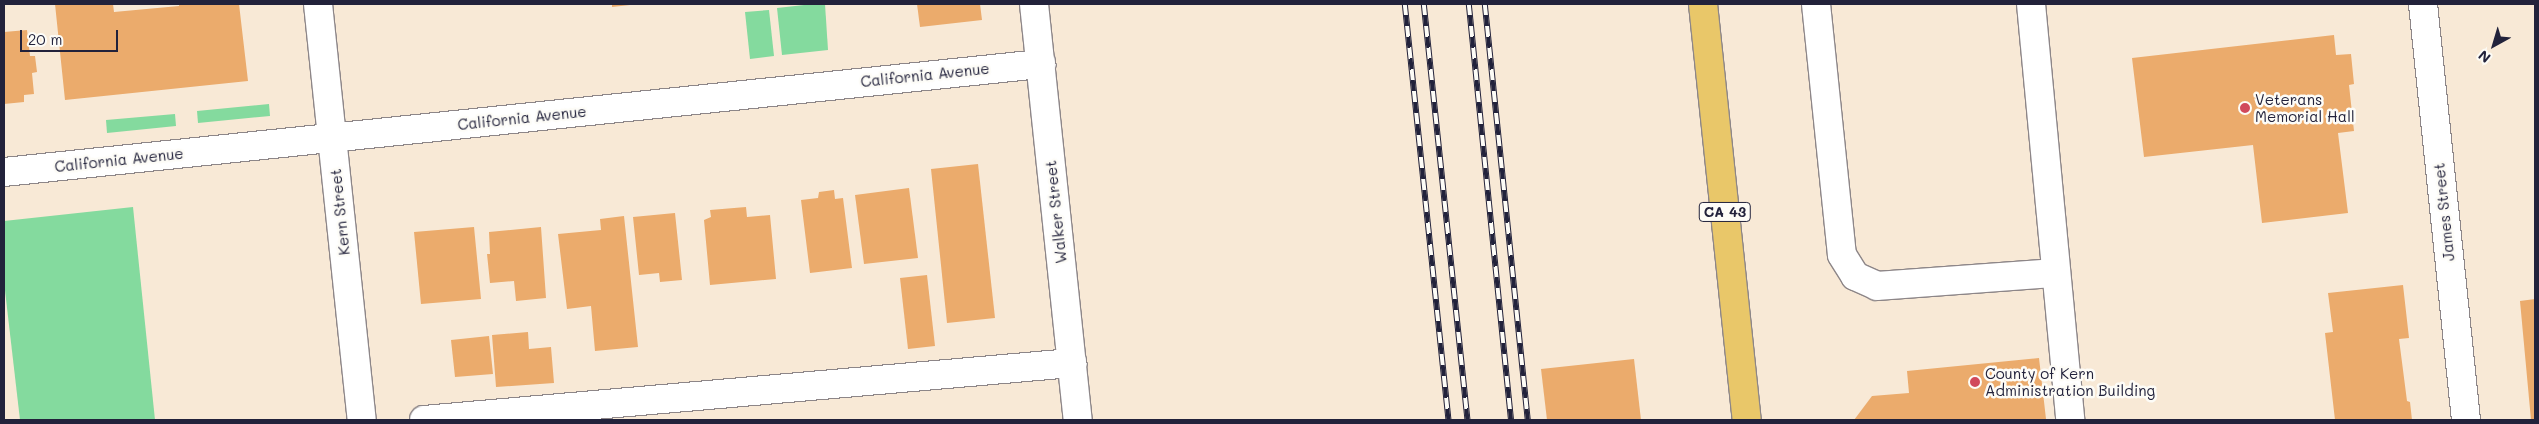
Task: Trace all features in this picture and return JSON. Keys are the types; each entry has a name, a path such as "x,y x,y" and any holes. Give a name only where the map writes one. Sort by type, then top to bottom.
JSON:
{"main road":[{"name":"CA 43","path":"1703,4 1747,420"}],"street":[{"name":"Kern Street","path":"318,4 362,420"},
{"name":"Walker Street","path":"1034,4 1078,420"},
{"path":"1816,4 1842,255 1855,276 1877,286 2056,273"},
{"path":"2031,4 2070,420"},
{"name":"James Street","path":"2422,4 2466,420"},
{"name":"California Avenue","path":"4,172 1040,64"},
{"path":"424,420 1072,363"}],"green space":[{"path":"825,4 828,50 782,55 777,8"},
{"path":"769,10 774,56 750,59 745,12"},
{"path":"269,104 270,116 198,123 197,111"},
{"path":"175,114 176,126 107,133 106,120"},
{"path":"133,207 155,420 20,420 4,282 4,221"}],"building":[{"path":"55,4 113,4 114,12 179,6 179,4 239,4 248,81 65,100"},
{"path":"612,4 630,4 630,5 612,7"},
{"path":"917,4 980,4 982,20 920,27"},
{"path":"27,30 30,56 35,56 37,72 32,73 34,94 24,95 24,102 4,104 4,32"},
{"name":"Veterans Memorial Hall","path":"2334,35 2336,55 2351,54 2354,84 2349,85 2354,131 2338,133 2348,213 2262,223 2253,145 2144,157 2132,58"},
{"path":"978,164 995,318 947,323 931,169"},
{"path":"909,188 918,258 864,264 855,195"},
{"path":"834,190 835,199 843,198 852,268 810,273 801,200 818,198 819,192"},
{"path":"746,207 747,217 770,215 776,279 710,285 704,220 711,217 710,210"},
{"path":"675,213 682,280 660,282 659,273 639,275 633,217"},
{"path":"624,216 638,347 595,351 591,306 567,309 558,234 601,230 600,219"},
{"path":"474,227 481,299 421,304 414,232"},
{"path":"541,227 546,298 516,301 514,281 490,283 487,254 490,254 489,232"},
{"path":"927,275 935,346 908,349 900,278"},
{"path":"2403,285 2409,338 2399,339 2407,401 2410,402 2412,420 2335,420 2325,333 2333,332 2328,293"},
{"path":"2535,299 2535,420 2531,420 2520,301"},
{"path":"528,332 529,349 551,347 554,383 496,387 492,335"},
{"path":"489,336 493,374 455,377 451,340"},
{"name":"County of Kern Administration Building","path":"2039,358 2046,419 1854,420 1872,396 1909,393 1907,371"},
{"path":"1634,359 1641,420 1547,420 1541,369"}],"railway":[{"path":"1405,4 1449,420"},
{"path":"1424,4 1468,420"},
{"path":"1469,4 1511,420"},
{"path":"1485,4 1528,420"}],"place":[{"name":"Veterans Memorial Hall","path":"2245,108"},
{"name":"County of Kern Administration Building","path":"1975,382"}]}
